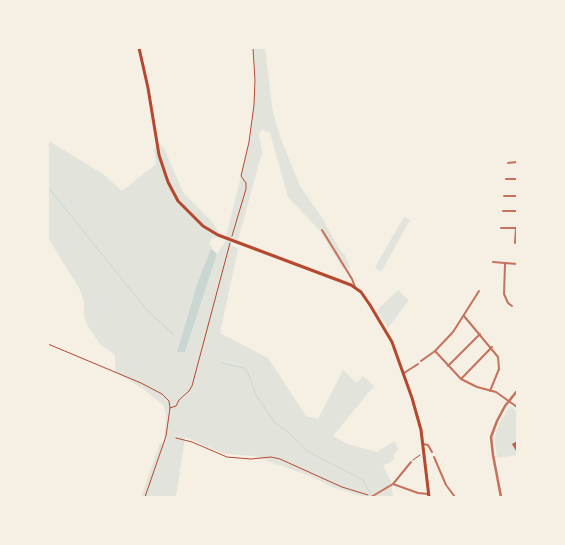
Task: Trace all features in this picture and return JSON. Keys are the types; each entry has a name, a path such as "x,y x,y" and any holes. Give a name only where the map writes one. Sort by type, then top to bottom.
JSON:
{"main road":[{"path":"139,48 148,88 159,155 168,182 178,201 203,226 218,235 338,280 354,287 366,298 384,327 404,372 421,430 428,496"}],"street":[{"path":"508,163 517,162"},
{"path":"506,179 517,179"},
{"path":"504,196 517,196"},
{"path":"503,211 517,211"},
{"path":"501,228 516,228 515,243"},
{"path":"322,230 352,279 354,287"},
{"path":"493,262 517,264"},
{"path":"505,264 504,294 508,303 512,306"},
{"path":"421,361 435,351 453,332 479,291"},
{"path":"464,316 498,357 499,369 490,390"},
{"path":"448,366 480,334"},
{"path":"461,379 492,348"},
{"path":"435,351 461,379 477,387 490,390 509,400 517,407"},
{"path":"404,372 418,364"},
{"path":"501,497 491,437 493,427 509,400 517,391"},
{"path":"423,444 428,445 432,452"},
{"path":"434,457 446,485 455,497"},
{"path":"371,497 393,484 411,462"},
{"path":"393,484 428,496"}],"path":[{"path":"233,233 246,189 246,183 241,176 249,142 254,104 255,80 253,48"},
{"path":"170,408 176,406 179,400 189,391 192,386 228,250"},
{"path":"48,344 148,387 167,399 170,408 166,436 145,497"},
{"path":"176,438 192,442 227,457 251,459 271,457 280,459 342,487 371,497"},
{"path":"411,462 423,455"}],"shaded area":[{"path":"254,48 265,48 273,113 281,139 300,186 321,216 340,250 345,255 350,267 343,269 320,231 288,197 270,133 262,130 259,134 262,153 238,240 226,237 251,136 256,82"},
{"path":"49,141 103,174 122,191 156,164 154,148 163,146 183,192 213,223 219,233 215,238 213,237 209,244 212,246 197,284 177,352 185,352 217,254 226,240 231,242 231,245 238,249 220,333 268,358 306,416 318,419 343,370 357,383 363,376 374,386 333,436 348,444 376,452 395,441 398,449 393,456 395,459 383,466 391,481 393,497 364,497 332,487 310,476 254,456 225,454 185,437 176,497 141,497 160,443 164,442 166,416 164,406 142,388 115,372 115,355 100,344 87,325 84,315 84,301 79,288 48,238"},
{"path":"404,217 410,220 381,272 375,267"},
{"path":"211,248 217,254 185,352 177,352 197,284"},
{"path":"398,290 409,300 388,328 377,310"},
{"path":"510,406 517,411 517,455 497,458 495,442 496,431"}],"building":[{"path":"517,441 517,451 516,451 512,444"}],"waterway":[{"path":"48,187 146,309 174,335"},
{"path":"222,363 243,368 247,371 256,395 275,423 287,431 309,452 363,480 372,497"}]}
